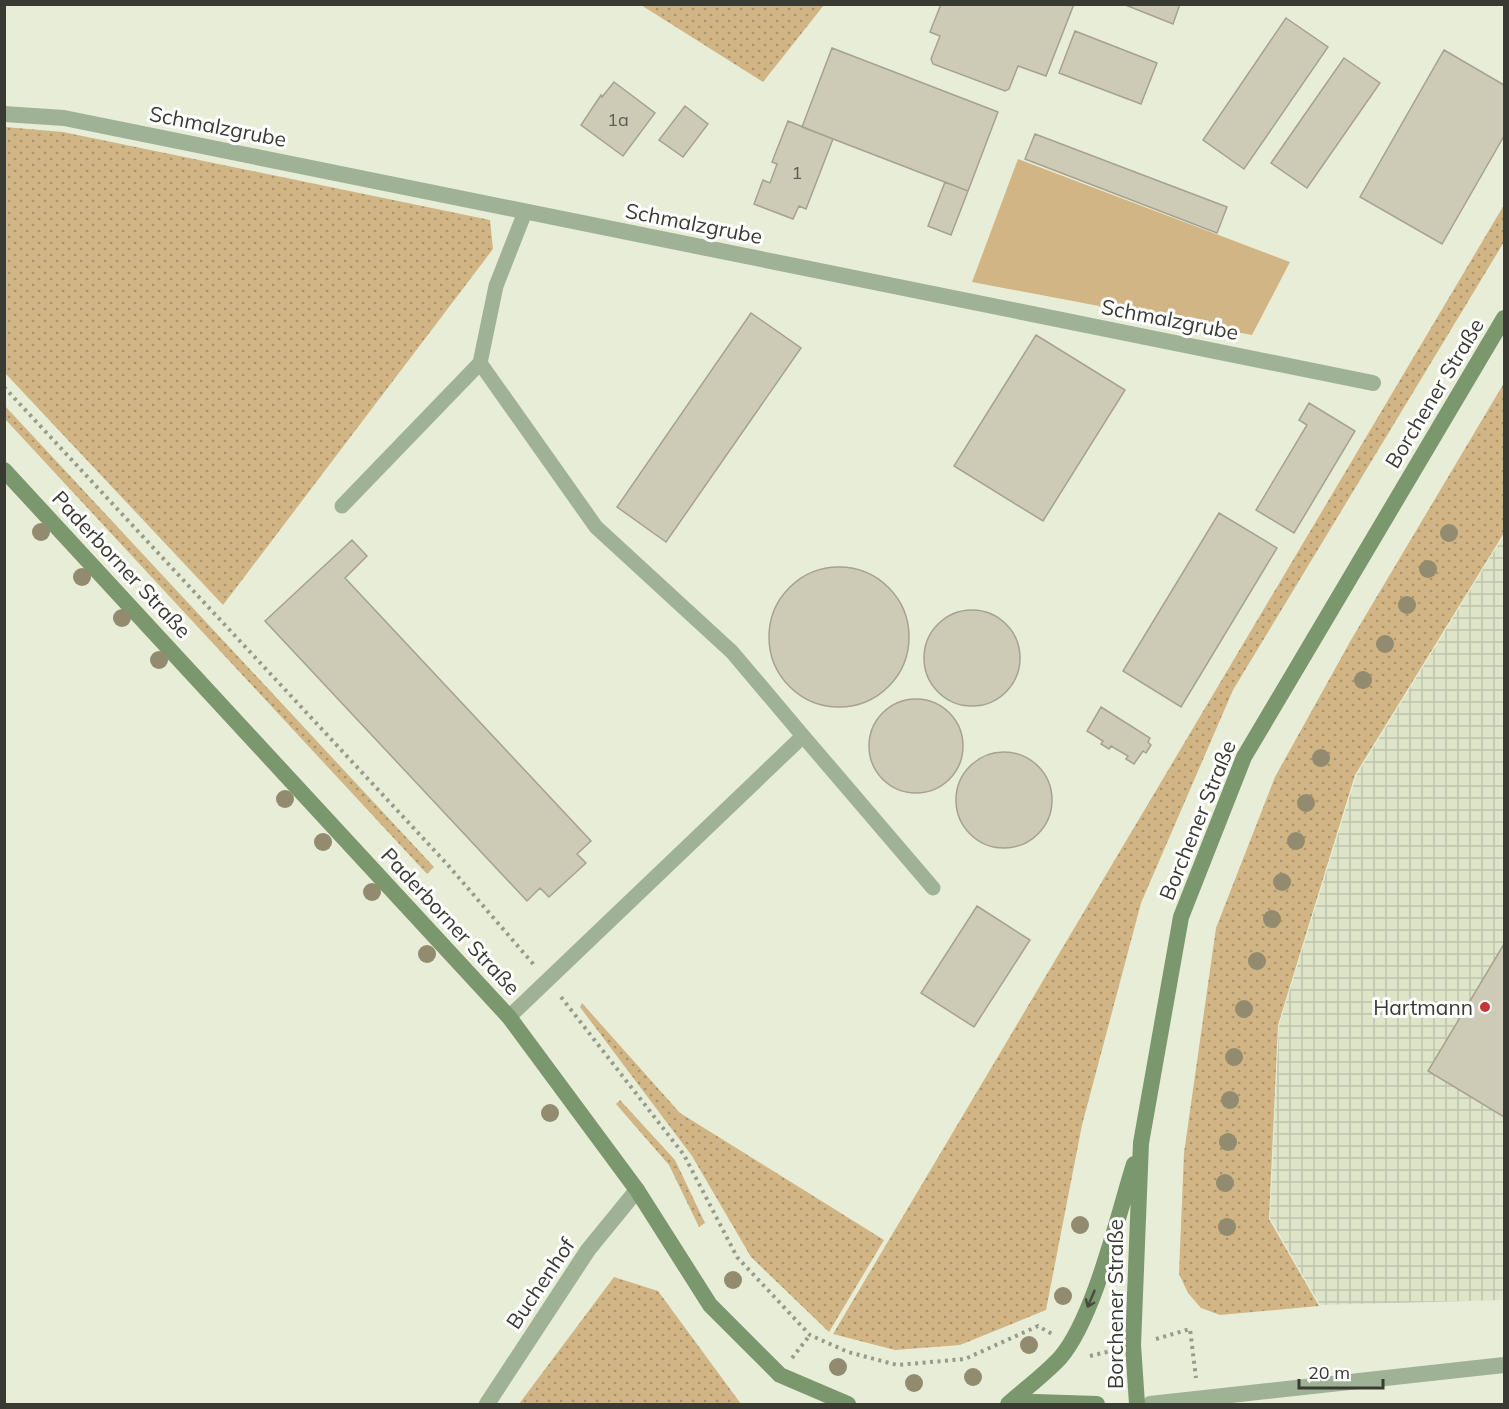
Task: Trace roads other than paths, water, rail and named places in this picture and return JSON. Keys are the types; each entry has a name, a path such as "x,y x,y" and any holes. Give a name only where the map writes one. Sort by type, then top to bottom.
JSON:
{"main road":[{"name":"Borchener Straße","path":"1137,1404 1133,1345 1141,1143 1181,916 1244,757 1504,318"},
{"name":"Paderborner Straße","path":"4,470 509,1017 637,1191 710,1305 780,1375 848,1404"},
{"path":"1008,1404 1060,1357 1069,1344 1094,1290 1141,1143"},
{"path":"1017,1404 1035,1402 1096,1404"}],"street":[{"name":"Schmalzgrube","path":"4,114 64,118 1373,383"},
{"name":"Buchenhof","path":"487,1404 588,1250 637,1191"},
{"path":"1150,1404 1504,1365"}],"lane":[{"path":"342,506 480,363 496,286 525,212"},
{"path":"480,363 596,527 732,652 933,888"},
{"path":"509,1017 803,736"}],"place":[{"name":"Hartmann","path":"1485,1007"}]}
